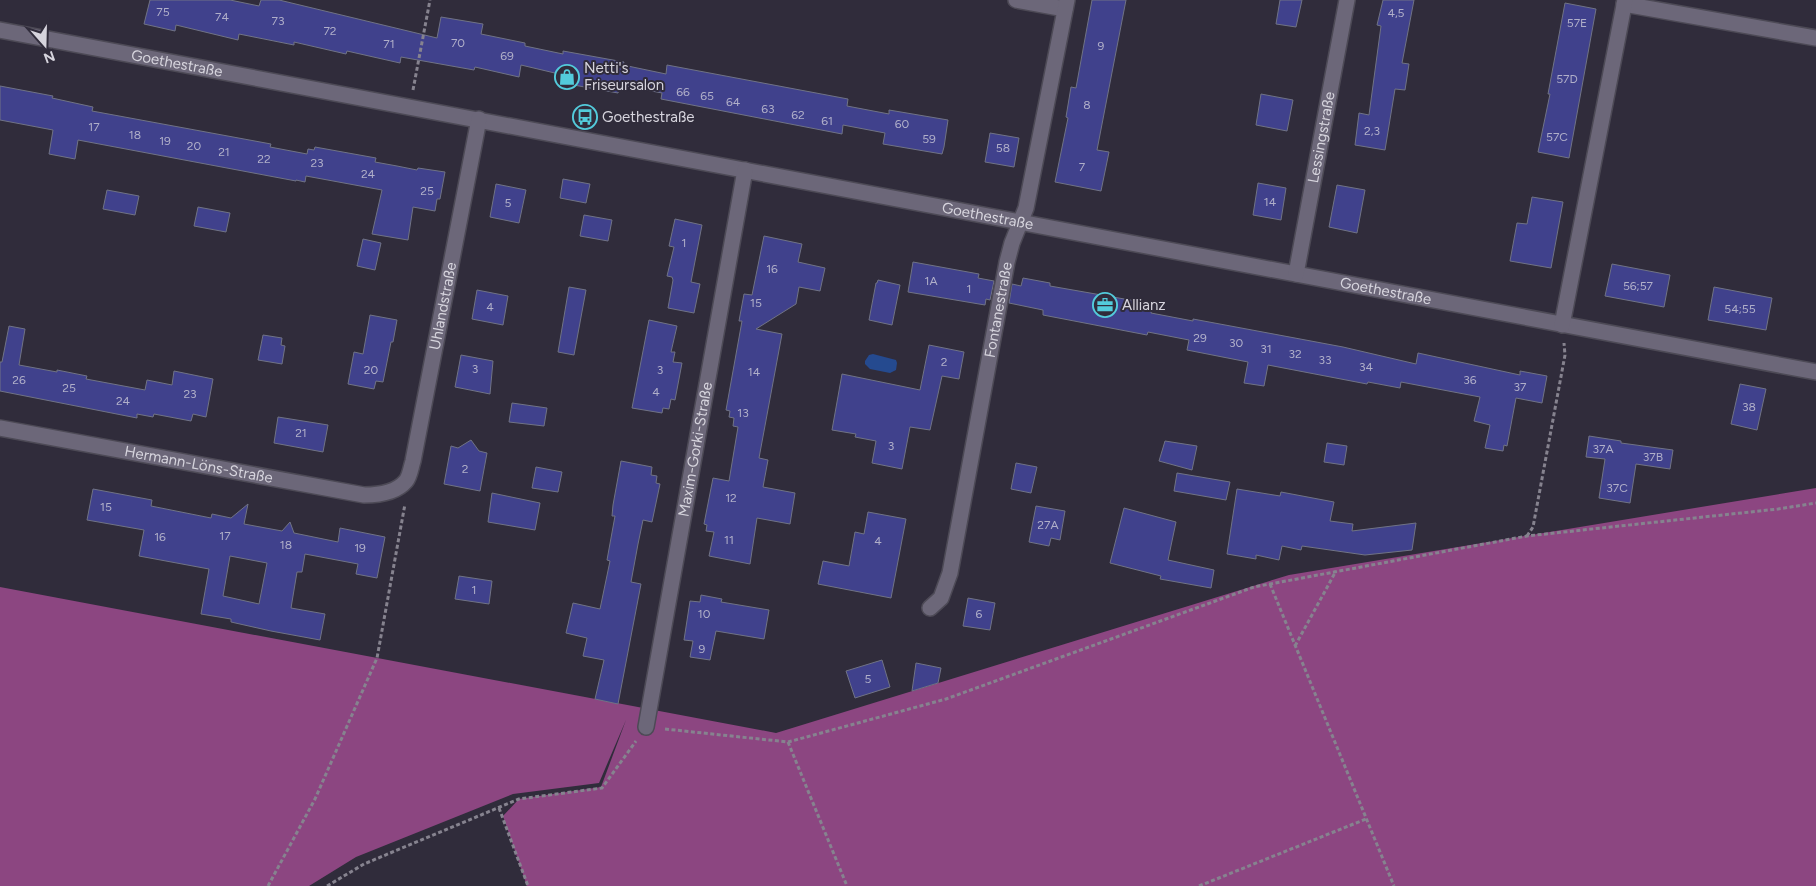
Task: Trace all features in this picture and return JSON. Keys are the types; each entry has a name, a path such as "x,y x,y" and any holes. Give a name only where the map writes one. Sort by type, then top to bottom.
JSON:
{"street":[{"name":"Fontanestraße","path":"930,608 941,598 950,573 1008,262 1012,243 1021,223 1031,188 1066,5 1016,0"},
{"name":"Lessingstraße","path":"1296,274 1347,0"},
{"path":"1562,325 1625,2 1816,38"},
{"name":"Goethestraße","path":"0,30 1816,372"},
{"name":"Uhlandstraße","path":"397,488 407,480 413,461 479,119"},
{"name":"Maxim-Gorki-Straße","path":"646,727 746,170"},
{"name":"Hermann-Löns-Straße","path":"0,428 364,495 378,495 397,488"}],"path":[{"path":"410,108 430,0"},
{"path":"1527,536 1533,527 1565,355 1562,325"},
{"path":"268,886 315,799 377,658 405,503 397,488"},
{"path":"328,886 364,864 519,800 602,788 646,727 788,742 946,700 1254,587 1527,536 1768,510 1816,503"},
{"path":"1295,646 1336,571"},
{"path":"1270,584 1394,886"},
{"path":"788,742 847,886"},
{"path":"499,808 528,886"},
{"path":"1199,886 1366,819"}],"shaded area":[{"path":"1816,488 1816,886 527,886 503,816 519,799 601,787 626,720 599,783 513,794 356,857 309,886 0,886 0,587 776,733 1289,575"}],"water":[{"path":"873,354 896,360 896,370 890,373 870,369 865,364 865,361 869,355"}],"building":[{"path":"150,0 230,0 259,6 261,0 279,0 437,38 441,17 483,24 481,34 525,43 525,46 563,54 563,51 624,62 623,65 666,74 667,65 848,99 847,106 889,114 889,110 948,120 944,147 942,154 883,144 885,133 843,125 842,134 661,99 662,93 620,85 618,93 557,82 559,74 521,65 519,77 475,67 474,70 401,57 400,63 347,51 346,54 294,42 294,45 239,34 238,40 176,25 175,31 144,24"},
{"path":"1092,0 1126,0 1097,150 1109,152 1101,191 1055,182 1068,118 1066,117 1071,87 1076,88"},
{"path":"1280,0 1302,0 1296,27 1276,24"},
{"path":"1383,0 1414,0 1402,63 1409,64 1405,90 1395,89 1385,150 1355,145 1359,113 1369,115 1381,26 1377,25"},
{"path":"1565,3 1596,9 1569,158 1538,152"},
{"path":"0,86 53,96 52,98 93,107 92,111 271,144 270,147 307,154 308,149 314,150 315,147 376,158 375,162 417,170 418,168 445,172 440,199 437,199 435,211 413,207 408,240 372,234 382,190 306,176 305,182 296,181 78,140 75,159 49,154 53,130 0,120"},
{"path":"1261,94 1293,100 1287,131 1256,125"},
{"path":"990,133 1019,138 1014,167 985,162"},
{"path":"563,179 590,184 586,203 560,198"},
{"path":"1258,183 1286,188 1281,220 1253,215"},
{"path":"496,184 526,190 519,223 490,217"},
{"path":"1337,185 1365,190 1357,233 1329,227"},
{"path":"107,190 139,196 135,215 103,209"},
{"path":"1532,197 1563,202 1551,268 1510,261 1517,223 1527,224"},
{"path":"198,207 230,213 226,232 194,226"},
{"path":"584,215 612,220 608,241 580,236"},
{"path":"675,219 702,225 691,282 700,284 694,313 668,308 673,280 672,277 667,276 674,247 669,246"},
{"path":"764,236 802,244 798,262 825,268 820,291 799,287 796,304 756,329 782,334 759,458 768,460 763,487 795,493 790,524 757,518 750,564 709,556 714,532 706,531 707,525 704,524 713,478 729,481 738,427 733,426 734,418 729,417 730,411 726,410 742,321 739,321 744,294 752,295"},
{"path":"363,239 381,243 375,270 357,266"},
{"path":"913,262 979,274 978,278 994,281 990,300 986,299 985,305 908,292"},
{"path":"1612,264 1670,275 1664,307 1605,296"},
{"path":"1023,278 1050,283 1050,286 1153,304 1151,313 1343,347 1416,364 1418,353 1520,375 1520,371 1547,376 1542,403 1516,398 1507,446 1504,445 1503,451 1485,448 1490,425 1474,421 1480,397 1401,382 1400,388 1368,382 1367,384 1268,365 1264,386 1244,383 1248,362 1187,350 1189,340 1148,332 1147,335 1043,315 1043,310 1009,303 1012,284 1021,286"},
{"path":"878,280 900,285 892,325 869,320"},
{"path":"569,287 586,290 574,355 558,352"},
{"path":"1714,287 1772,298 1766,330 1708,320"},
{"path":"477,290 508,296 503,325 472,319"},
{"path":"370,315 397,320 383,382 376,381 374,389 348,384 354,352 363,354"},
{"path":"649,320 677,326 671,352 675,352 673,362 682,363 675,400 671,399 669,409 663,408 662,413 632,408"},
{"path":"9,326 25,329 19,365 57,372 57,370 87,376 86,379 145,390 147,380 172,385 174,371 213,379 206,417 193,414 191,421 154,414 153,417 137,414 137,418 0,391 0,362 2,362"},
{"path":"263,335 282,338 281,345 285,346 282,364 258,360"},
{"path":"929,345 964,352 959,379 942,376 930,430 910,427 902,469 872,463 876,441 855,437 856,434 832,430 842,374 920,390"},
{"path":"461,355 493,361 490,394 455,387"},
{"path":"1740,384 1766,389 1757,430 1731,424"},
{"path":"512,403 547,408 544,426 509,422"},
{"path":"278,417 328,425 323,452 274,443"},
{"path":"1589,436 1621,441 1621,443 1673,450 1670,469 1636,464 1630,503 1599,498 1605,459 1586,457"},
{"path":"471,440 479,451 487,453 480,491 444,484 451,446 458,448"},
{"path":"1165,441 1197,446 1192,470 1159,461"},
{"path":"1327,443 1347,446 1344,465 1324,462"},
{"path":"621,461 652,467 651,475 657,476 656,483 660,484 652,522 643,520 638,544 631,582 641,584 618,704 595,699 604,660 583,656 587,638 566,633 573,603 600,609 610,561 607,560 615,516 612,516 613,505"},
{"path":"1016,463 1037,467 1031,493 1011,489"},
{"path":"536,467 562,472 558,492 532,488"},
{"path":"1177,473 1230,482 1226,500 1174,491"},
{"path":"93,489 152,500 151,506 211,518 212,514 231,518 248,504 244,524 282,531 290,522 294,533 338,542 340,528 385,537 377,578 356,574 358,564 305,554 302,572 297,572 291,608 325,614 320,640 271,631 231,622 231,619 201,614 209,569 139,556 144,530 87,520","holes":["230,556 267,563 259,604 223,596"]},
{"path":"1237,489 1280,496 1281,492 1334,502 1330,521 1353,524 1352,531 1416,523 1412,550 1365,555 1302,546 1301,550 1282,546 1279,560 1256,555 1256,559 1227,554"},
{"path":"492,493 540,503 535,530 488,522"},
{"path":"1036,506 1065,511 1060,540 1051,538 1049,546 1029,542"},
{"path":"1124,508 1176,522 1168,560 1214,570 1211,588 1160,579 1161,576 1110,563"},
{"path":"868,512 906,519 891,598 818,584 823,561 849,566 855,532 864,534"},
{"path":"459,576 492,581 489,604 455,599"},
{"path":"701,595 722,599 721,602 769,610 764,639 716,631 710,660 690,657 693,641 684,640 690,601 700,602"},
{"path":"968,598 995,603 990,630 963,626"},
{"path":"882,660 890,687 855,698 846,671"},
{"path":"916,663 941,668 938,683 912,691"}],"place":[{"name":"Netti's Friseursalon","path":"567,77"},
{"name":"Goethestraße","path":"585,117"},
{"name":"Allianz","path":"1105,305"}]}
